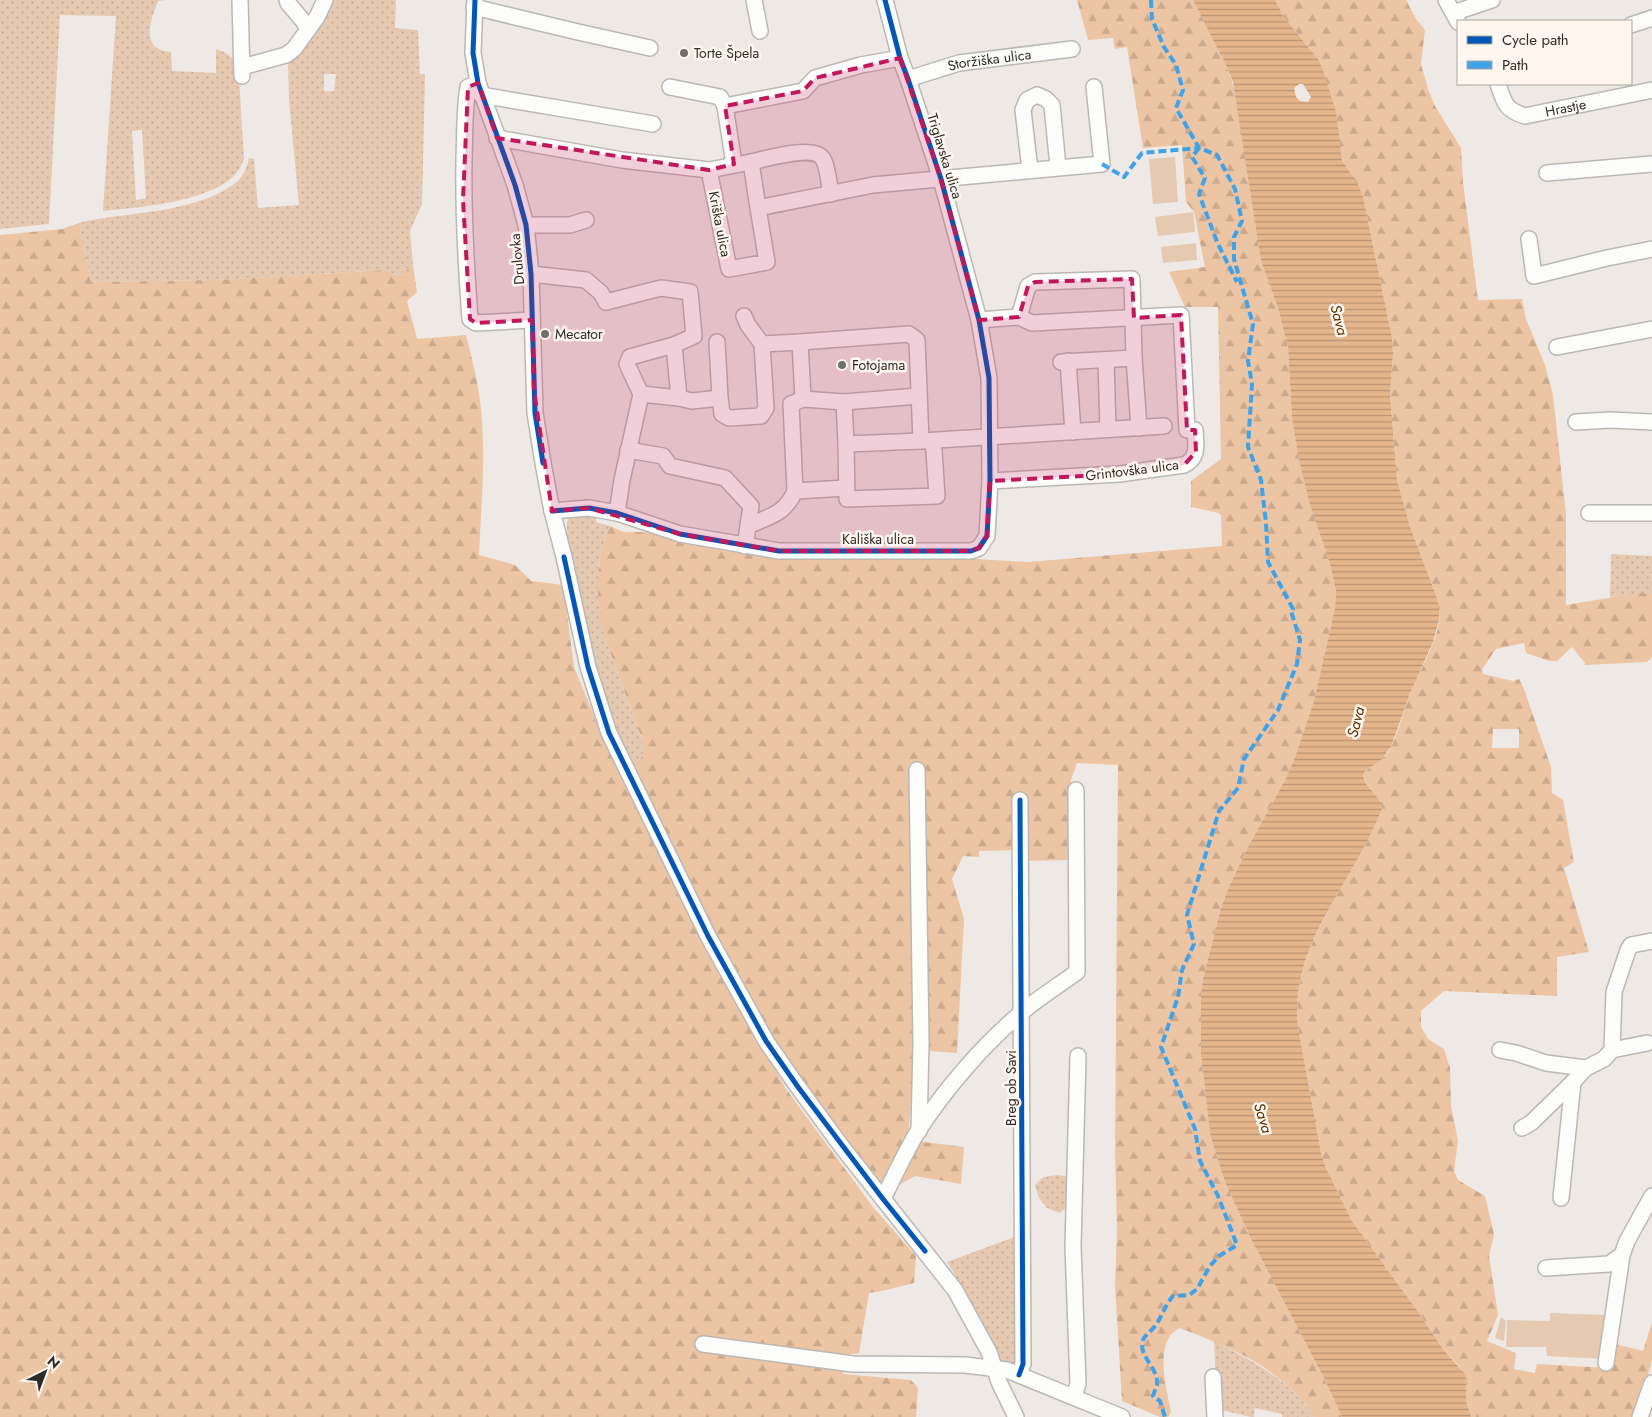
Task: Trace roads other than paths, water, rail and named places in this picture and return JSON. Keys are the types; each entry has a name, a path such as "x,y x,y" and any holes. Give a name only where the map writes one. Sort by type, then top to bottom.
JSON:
{"street":[{"path":"240,0 242,71 286,55 294,49 317,17 325,0"},
{"path":"287,0 308,27"},
{"path":"754,0 760,31"},
{"name":"Triglavska ulica","path":"885,0 900,58 941,179 979,320"},
{"path":"1452,12 1492,0"},
{"name":"Drulovka","path":"650,48 578,32 475,3 473,53 480,89 515,185 526,225 531,274 535,413 552,511 588,667 609,733 708,936 766,1041 792,1080 882,1199"},
{"path":"1632,25 1652,18"},
{"name":"Storžiška ulica","path":"908,79 959,63 1072,49"},
{"path":"725,106 803,90 815,78 862,65 900,58"},
{"name":"Hrastje","path":"1498,85 1504,104 1514,113 1525,116 1652,90"},
{"path":"532,320 476,323 470,319 465,264 463,200 465,105 468,86 653,124"},
{"path":"670,87 720,98 725,106 734,164"},
{"path":"758,208 873,185 1102,164 1094,87"},
{"path":"1030,170 1023,110 1027,100 1037,95 1046,98 1052,105 1058,167"},
{"path":"497,138 622,160 709,170 806,151 818,153 823,159 831,194"},
{"name":"Kriška ulica","path":"709,170 728,269 767,262 751,162"},
{"path":"1547,174 1652,164"},
{"name":"Drulovka","path":"526,225 570,225 586,220"},
{"path":"1529,239 1534,276 1652,249"},
{"path":"531,274 586,280 601,293 606,302 661,288 690,292 694,336 674,345 630,357 627,364 641,394 616,513"},
{"path":"1019,317 1028,286 1035,282 1132,280 1134,358 1139,428"},
{"name":"Grintovška ulica","path":"979,320 1019,317 1032,323 1181,315 1187,430 1195,430 1196,452 1191,462 1184,465 1119,474 990,481"},
{"path":"717,342 722,414 729,418 761,416 766,408 762,344 748,325 744,316"},
{"name":"Kališka ulica","path":"552,511 589,508 616,513 680,534 780,551 971,550 979,548 986,536 991,437 989,378 979,320"},
{"path":"1557,347 1652,329"},
{"path":"762,344 909,334 917,340 919,396 926,441 934,451 937,496 847,499 844,402"},
{"path":"748,526 782,511 790,502 795,491 800,342"},
{"path":"674,345 679,398"},
{"path":"1073,432 1065,362 1134,358"},
{"path":"1106,360 1108,429"},
{"path":"641,394 692,401 720,398"},
{"path":"766,408 780,408 797,401 844,402 919,396"},
{"path":"1576,422 1610,420 1652,422"},
{"path":"846,444 926,441 1164,426"},
{"path":"628,450 663,456 670,466 725,478 751,506 745,546"},
{"path":"795,491 846,488"},
{"path":"1589,513 1652,513"},
{"name":"Breg ob Savi","path":"917,770 922,1042 918,1131"},
{"name":"Breg ob Savi","path":"882,1199 918,1131 972,1061 1022,1012 1076,972 1076,790"},
{"name":"Breg ob Savi","path":"1019,1375 1023,1364 1020,800"},
{"path":"1522,1128 1531,1123 1586,1068 1604,1060 1612,1050 1614,992 1628,950 1630,945 1652,941"},
{"path":"1612,1050 1648,1043"},
{"path":"1500,1050 1546,1063 1586,1068"},
{"path":"1074,1396 1078,1384 1073,1246 1078,1056"},
{"path":"1561,1198 1573,1082"},
{"path":"1606,1363 1622,1255 1627,1241 1652,1196"},
{"path":"882,1199 955,1290 989,1352 994,1369 1016,1417"},
{"path":"1546,1268 1609,1264 1622,1255"},
{"path":"703,1344 853,1364 956,1365 1006,1370 1122,1417"},
{"path":"1213,1377 1215,1417"},
{"path":"1640,1417 1652,1384"}],"water":[{"name":"Sava","path":"1193,0 1275,0 1284,17 1318,59 1323,70 1336,112 1342,160 1363,196 1392,338 1393,354 1390,395 1397,480 1410,527 1436,595 1439,607 1439,620 1433,642 1409,696 1391,747 1381,760 1366,770 1363,775 1368,786 1379,800 1382,809 1367,842 1317,932 1308,954 1301,977 1298,1001 1298,1027 1321,1153 1326,1168 1352,1221 1443,1349 1465,1374 1467,1380 1466,1400 1471,1417 1342,1417 1324,1378 1251,1239 1225,1182 1210,1134 1201,1055 1201,995 1203,979 1221,908 1228,889 1294,760 1314,701 1335,608 1336,591 1330,564 1309,501 1298,455 1292,419 1288,347 1278,308 1261,261 1233,82","holes":["1299,84 1303,84 1311,97 1308,102 1300,101 1296,97 1294,88"]}],"place":[{"name":"Torte Špela","path":"684,53"},
{"name":"Mecator","path":"545,334"},
{"name":"Fotojama","path":"842,365"}]}
